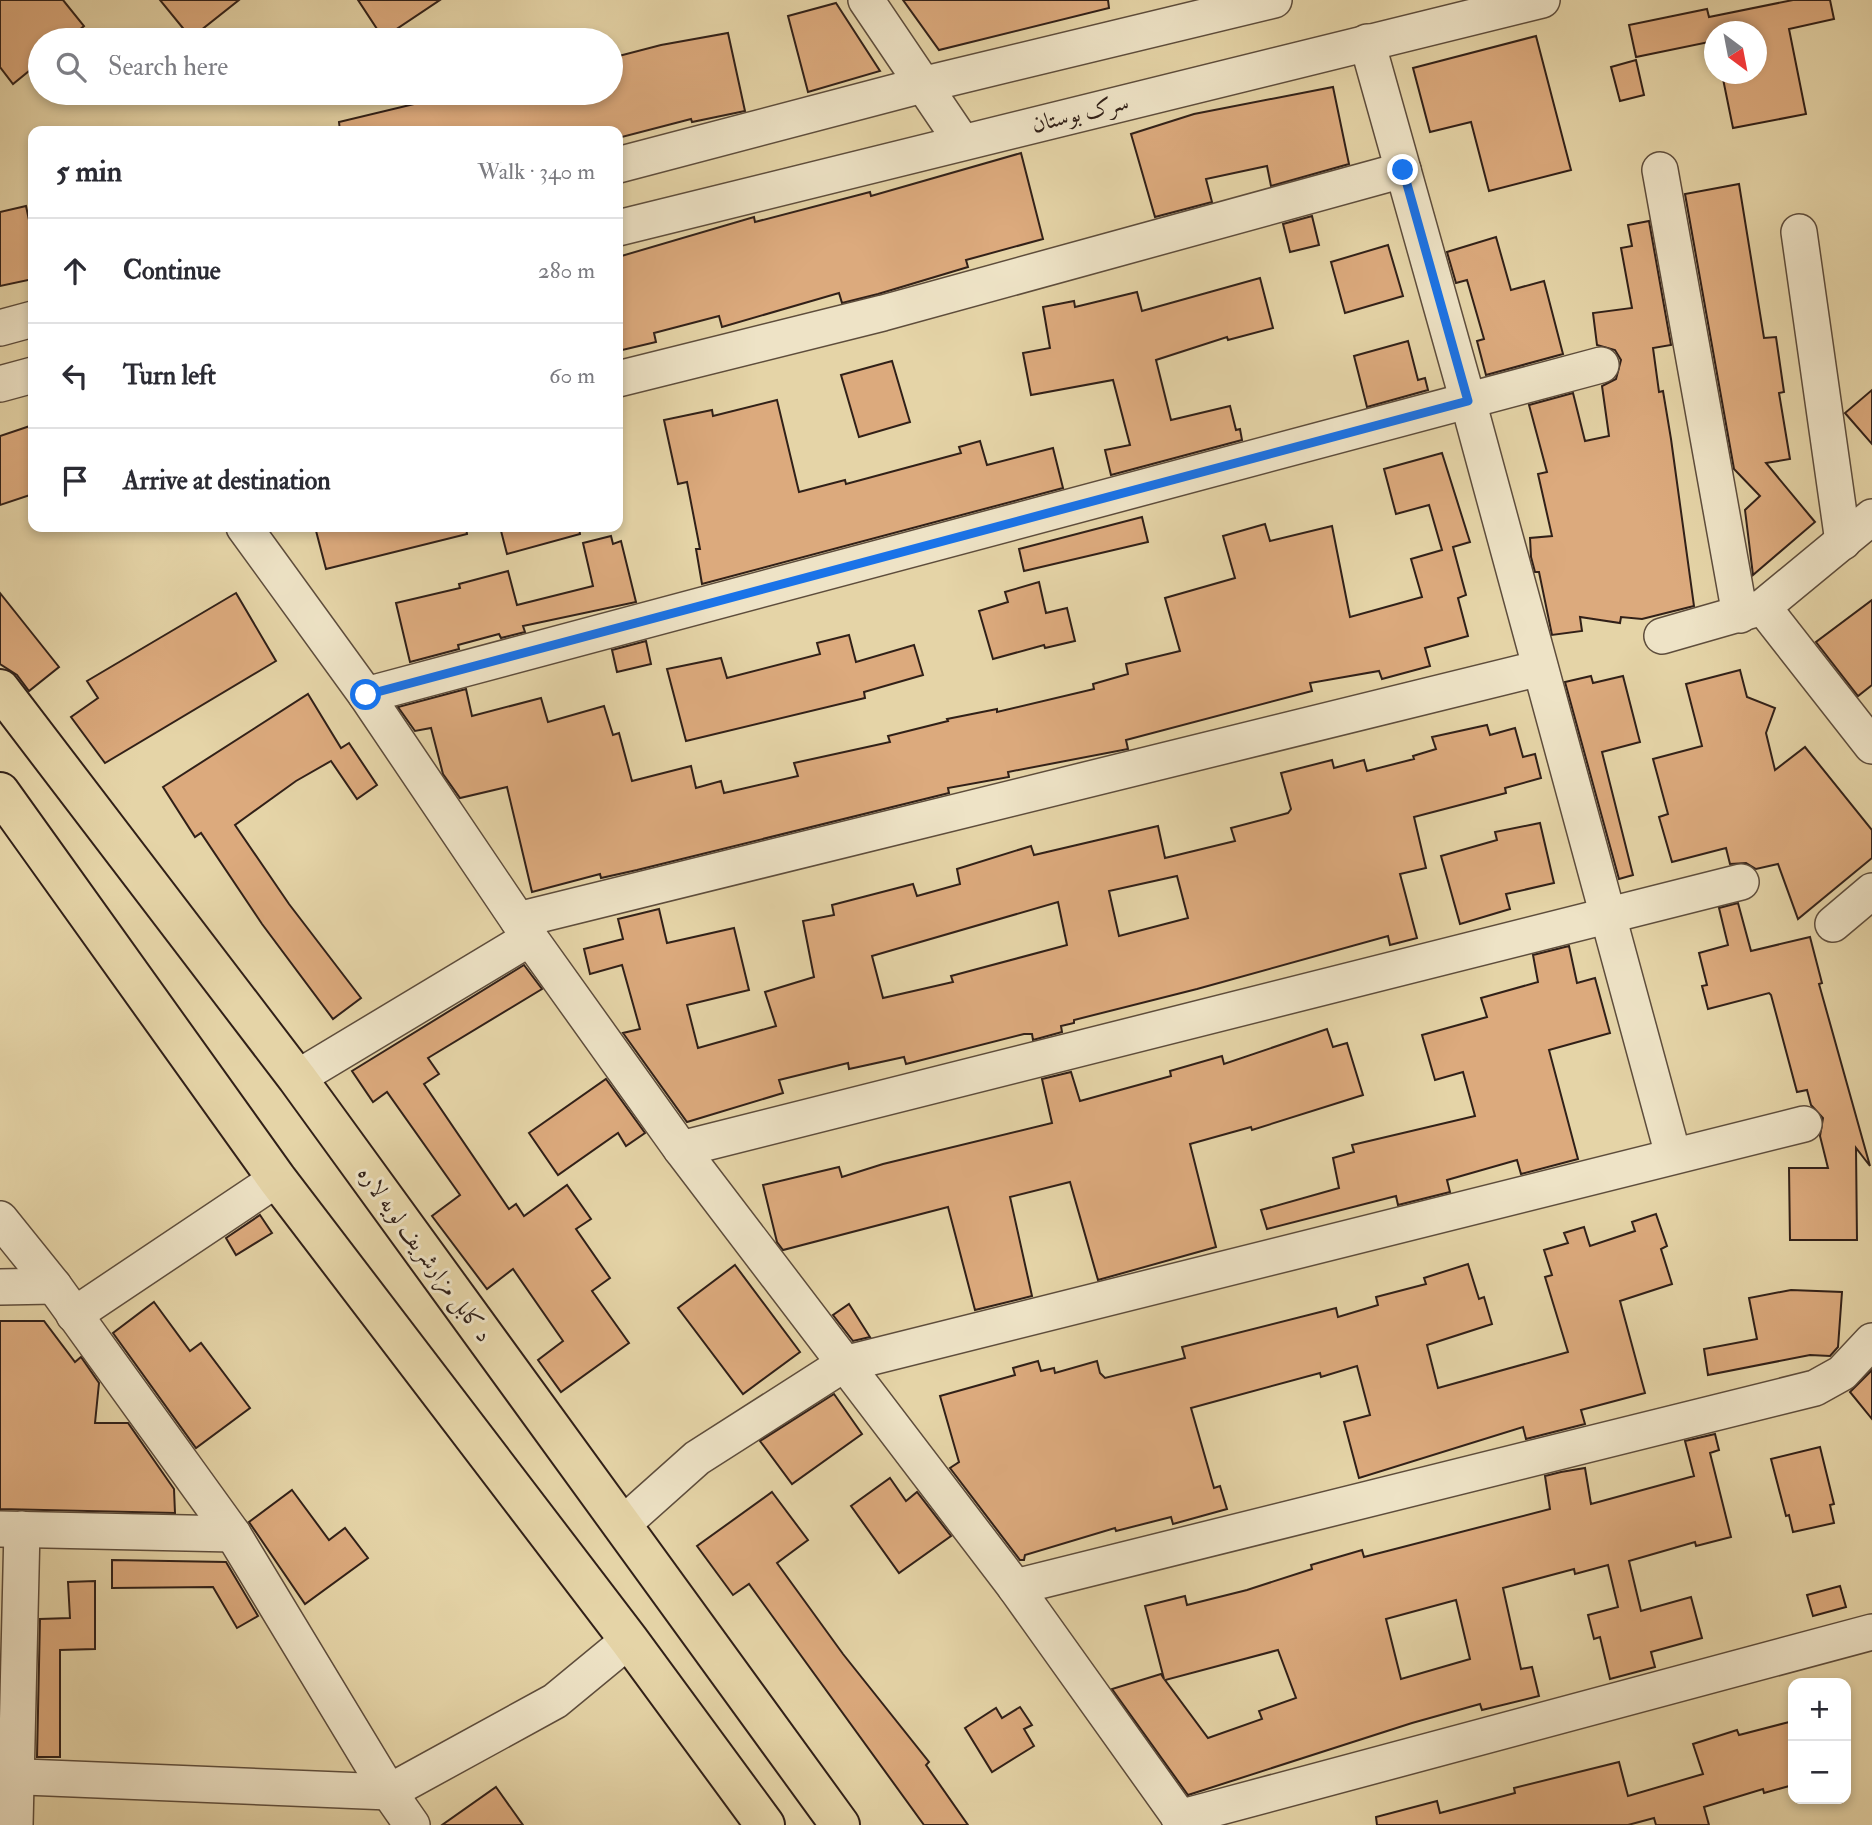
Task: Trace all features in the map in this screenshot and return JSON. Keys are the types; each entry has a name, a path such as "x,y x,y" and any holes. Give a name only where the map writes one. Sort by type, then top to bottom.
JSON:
{"highway":[{"name":"د کابل مزارشریف لویه لاره","path":"0,689 297,1078 840,1825"},
{"path":"0,792 277,1179 629,1640 765,1825"}],"street":[{"path":"866,0 926,84 962,142"},
{"path":"623,164 926,84 1274,0"},
{"name":"سرک بوستان","path":"623,227 1542,0"},
{"path":"1367,42 1468,401 1673,1155"},
{"path":"623,378 883,313 1403,170"},
{"path":"1660,170 1752,611 1872,746"},
{"path":"1799,232 1843,542"},
{"path":"0,328 28,320"},
{"path":"366,695 1601,365"},
{"path":"0,384 28,376"},
{"path":"1662,636 1752,611 1872,517"},
{"path":"248,532 366,695 524,929 681,1149 1016,1587 1182,1821 1872,1632"},
{"path":"297,1078 524,929 1539,668"},
{"path":"681,1149 1741,882"},
{"path":"1833,924 1872,891"},
{"path":"622,1525 697,1458 845,1364 1804,1124"},
{"path":"74,1315 277,1179"},
{"path":"0,1219 54,1286 233,1534 389,1792 412,1825"},
{"path":"0,1287 54,1286"},
{"path":"1016,1587 1815,1388 1842,1373 1872,1341"},
{"path":"15,1825 8,1776 11,1529 233,1534"},
{"path":"8,1776 389,1792 555,1701 629,1640"}],"building":[{"path":"0,0 63,0 84,26 28,28 28,72 13,84 0,67"},
{"path":"160,0 239,0 204,28 183,28"},
{"path":"358,0 440,0 398,28 376,28"},
{"path":"903,0 1108,0 1109,8 939,50"},
{"path":"1793,0 1830,0 1834,19 1789,29 1806,114 1733,128 1724,84 1767,84 1767,21 1704,21 1704,43 1636,57 1629,25 1707,9 1709,17"},
{"path":"836,3 880,71 808,92 788,16"},
{"path":"728,33 745,111 692,122 691,119 623,137 623,126 339,126 339,122 410,105 623,105 623,55"},
{"path":"1536,36 1571,170 1489,191 1471,122 1430,132 1413,68"},
{"path":"1636,60 1644,95 1620,101 1611,67"},
{"path":"1333,87 1349,164 1271,186 1267,166 1206,179 1212,202 1155,217 1131,134 1194,114"},
{"path":"1021,153 1043,239 966,260 968,267 878,294 842,303 839,293 722,327 719,316 654,333 656,342 623,350 623,256 754,217 755,222 870,192 871,196"},
{"path":"1739,184 1764,338 1776,337 1784,392 1779,393 1790,459 1766,463 1815,522 1753,575 1745,510 1760,496 1734,469 1685,194"},
{"path":"26,206 28,280 0,286 0,212"},
{"path":"1312,216 1319,245 1290,252 1283,224"},
{"path":"1649,221 1671,345 1653,348 1659,392 1663,391 1671,439 1694,606 1642,619 1621,617 1620,623 1580,617 1582,631 1552,635 1539,572 1535,572 1531,557 1530,538 1552,536 1538,474 1547,472 1529,405 1573,393 1585,441 1609,436 1602,386 1616,379 1621,360 1615,350 1597,345 1593,313 1632,308 1621,248 1632,246 1628,225"},
{"path":"1496,237 1511,290 1544,281 1563,354 1486,375 1477,341 1484,339 1467,280 1456,283 1447,252"},
{"path":"1388,245 1403,296 1345,313 1331,262"},
{"path":"1260,278 1273,328 1228,340 1227,337 1156,360 1171,420 1230,406 1236,430 1240,429 1242,440 1111,475 1105,450 1130,445 1113,380 1031,395 1023,353 1050,348 1043,307 1074,301 1075,307 1137,292 1142,311"},
{"path":"1408,341 1418,380 1425,378 1428,390 1367,407 1354,356"},
{"path":"892,361 910,422 859,437 841,375"},
{"path":"1872,390 1872,444 1845,413"},
{"path":"777,400 799,492 845,480 846,484 961,453 959,447 980,441 987,465 1053,448 1063,488 702,584 696,549 700,549 687,482 678,484 664,420 712,410 713,416"},
{"path":"28,427 28,496 0,505 0,436"},
{"path":"1442,453 1470,542 1453,547 1466,595 1458,598 1468,636 1425,648 1430,666 1382,679 1379,671 1310,683 1312,691 1126,740 1128,749 1008,772 1009,777 948,788 949,793 637,870 601,878 600,874 532,892 507,787 460,798 443,774 431,728 415,731 398,707 466,689 472,716 541,698 548,722 604,706 613,735 619,733 632,781 691,766 696,788 721,781 724,793 798,776 794,763 890,742 888,736 948,721 947,719 997,709 997,712 1094,689 1093,684 1128,674 1126,664 1180,651 1165,598 1235,578 1223,536 1265,524 1270,541 1332,526 1350,617 1422,597 1411,559 1442,550 1429,505 1396,514 1384,469"},
{"path":"1142,517 1148,542 1024,571 1019,549"},
{"path":"316,532 467,532 467,534 326,569"},
{"path":"501,532 580,532 580,534 507,554"},
{"path":"611,536 613,544 621,541 636,602 523,626 525,632 501,638 499,634 458,645 459,649 410,662 396,603 460,588 459,584 508,571 517,605 593,586 583,543"},
{"path":"1039,582 1046,613 1067,608 1075,641 1045,648 1044,645 993,659 979,611 1008,602 1005,592"},
{"path":"0,593 59,667 29,691 17,675 0,664"},
{"path":"236,593 276,661 105,763 71,717 98,698 87,681"},
{"path":"1872,600 1872,685 1858,696 1816,642"},
{"path":"849,635 856,662 914,645 923,675 864,692 865,698 686,741 667,669 721,658 727,678 820,654 817,643"},
{"path":"646,641 651,664 617,672 612,650"},
{"path":"1740,670 1747,697 1775,708 1766,733 1775,770 1805,747 1872,830 1872,858 1798,919 1778,864 1756,869 1746,863 1730,864 1726,848 1672,862 1659,817 1668,814 1653,759 1702,746 1686,684"},
{"path":"1591,676 1593,683 1623,676 1640,742 1602,752 1633,875 1619,879 1565,682"},
{"path":"308,694 341,748 349,743 377,785 357,799 331,761 296,781 235,825 289,904 361,998 333,1019 262,924 201,833 195,837 163,787"},
{"path":"1487,725 1490,735 1515,728 1523,757 1535,754 1541,778 1505,788 1506,793 1414,817 1426,868 1400,874 1417,938 1390,945 1388,936 1074,1020 1074,1023 1061,1026 1062,1032 1033,1040 1032,1034 1024,1034 906,1064 904,1057 849,1069 848,1063 779,1080 783,1093 687,1122 623,1033 640,1029 622,965 590,974 584,949 623,939 618,919 659,909 667,943 734,928 749,990 687,1005 698,1048 776,1026 765,992 814,977 803,921 834,915 832,905 913,884 917,896 960,884 957,869 1031,846 1034,855 1158,826 1165,858 1235,841 1231,828 1288,813 1291,809 1281,773 1332,760 1334,768 1364,760 1367,771 1414,759 1413,756 1436,749 1432,737","holes":["1177,876 1188,918 1119,936 1109,891","1058,902 1067,945 951,976 953,982 883,998 872,956"]},
{"path":"1540,823 1554,883 1506,894 1510,909 1460,924 1441,856 1497,840 1495,832"},
{"path":"1738,903 1751,951 1810,937 1822,983 1819,984 1870,1166 1856,1148 1857,1240 1790,1240 1789,1168 1828,1168 1820,1136 1823,1118 1811,1105 1807,1090 1797,1092 1771,995 1769,993 1708,1009 1702,986 1707,985 1699,953 1728,945 1719,908"},
{"path":"1569,946 1577,983 1595,978 1610,1033 1549,1050 1578,1159 1521,1174 1517,1160 1447,1180 1450,1192 1398,1205 1396,1196 1267,1229 1261,1210 1339,1188 1333,1158 1354,1152 1352,1145 1475,1116 1463,1072 1435,1080 1422,1035 1487,1017 1481,998 1538,982 1533,955"},
{"path":"524,965 542,989 428,1058 439,1074 424,1084 509,1209 516,1204 524,1216 567,1185 591,1219 576,1229 610,1278 592,1291 629,1343 561,1392 538,1360 563,1341 513,1269 487,1289 432,1216 460,1195 387,1092 373,1102 352,1071"},
{"path":"1327,1029 1333,1047 1347,1043 1363,1095 1252,1130 1251,1127 1190,1144 1216,1247 1098,1280 1070,1182 1010,1197 1032,1296 975,1310 948,1207 783,1250 777,1242 763,1185 839,1167 842,1177 883,1164 1052,1123 1042,1079 1071,1072 1080,1101 1171,1076 1170,1071 1222,1056 1224,1064"},
{"path":"606,1079 645,1133 626,1146 618,1133 558,1175 529,1133"},
{"path":"1656,1214 1667,1246 1661,1249 1672,1284 1620,1301 1645,1393 1581,1410 1585,1424 1526,1439 1523,1427 1359,1478 1344,1422 1370,1415 1357,1366 1321,1377 1320,1373 1191,1408 1214,1488 1220,1486 1227,1509 1173,1524 1171,1517 1116,1531 1115,1528 1025,1555 1024,1560 1020,1560 950,1468 959,1462 940,1396 1015,1375 1013,1368 1038,1361 1041,1371 1054,1368 1055,1373 1097,1361 1100,1373 1105,1378 1185,1358 1182,1347 1336,1308 1338,1317 1378,1305 1376,1297 1426,1284 1424,1278 1468,1264 1479,1299 1484,1297 1492,1324 1427,1345 1438,1388 1568,1352 1545,1277 1552,1275 1544,1250 1568,1243 1564,1233 1584,1227 1590,1246 1635,1231 1632,1222"},
{"path":"260,1215 272,1233 236,1255 226,1238"},
{"path":"735,1265 800,1352 743,1394 678,1308"},
{"path":"1791,1290 1842,1292 1838,1347 1830,1356 1810,1355 1708,1375 1704,1349 1757,1339 1749,1298"},
{"path":"154,1302 190,1351 201,1343 250,1408 196,1448 113,1333"},
{"path":"849,1304 870,1337 853,1341 833,1315"},
{"path":"0,1321 44,1321 75,1362 81,1357 99,1383 95,1423 128,1423 174,1489 175,1513 0,1509"},
{"path":"1872,1370 1872,1419 1850,1392"},
{"path":"834,1394 862,1434 792,1484 760,1441"},
{"path":"1715,1434 1719,1450 1710,1453 1731,1537 1696,1546 1695,1542 1629,1561 1641,1611 1691,1597 1702,1638 1651,1652 1655,1667 1610,1679 1600,1637 1594,1639 1588,1615 1618,1607 1608,1565 1575,1574 1574,1569 1503,1588 1521,1669 1532,1667 1539,1696 1482,1710 1480,1704 1412,1723 1188,1795 1112,1689 1161,1674 1164,1679 1145,1606 1185,1596 1187,1605 1247,1590 1312,1569 1311,1565 1362,1550 1364,1557 1550,1509 1545,1476 1561,1472 1585,1468 1591,1504 1694,1476 1685,1441","holes":["1456,1600 1470,1659 1401,1679 1386,1619","1278,1650 1296,1698 1259,1711 1262,1719 1208,1738 1165,1680"]},
{"path":"1820,1447 1834,1504 1830,1505 1834,1523 1793,1532 1771,1459"},
{"path":"890,1478 906,1501 917,1492 951,1536 899,1573 851,1506"},
{"path":"292,1490 329,1540 345,1528 368,1558 305,1604 249,1522"},
{"path":"772,1492 808,1540 777,1563 843,1654 929,1762 926,1765 968,1825 924,1825 749,1584 733,1595 697,1546"},
{"path":"112,1560 226,1562 258,1616 237,1628 213,1587 112,1588"},
{"path":"95,1581 95,1649 60,1650 60,1757 37,1757 40,1619 70,1618 68,1582"},
{"path":"1840,1586 1846,1607 1813,1616 1807,1595"},
{"path":"1020,1707 1032,1725 1024,1729 1034,1746 992,1772 965,1728 996,1708 1002,1718"},
{"path":"1788,1722 1788,1786 1764,1793 1763,1789 1704,1807 1709,1825 1656,1825 1654,1818 1628,1825 1377,1825 1376,1817 1437,1801 1440,1813 1515,1793 1514,1788 1619,1762 1628,1796 1703,1774 1693,1744 1737,1730 1739,1735"},
{"path":"496,1787 523,1825 442,1825"}],"route":[{"path":"366,695 1468,401 1403,170"}]}
